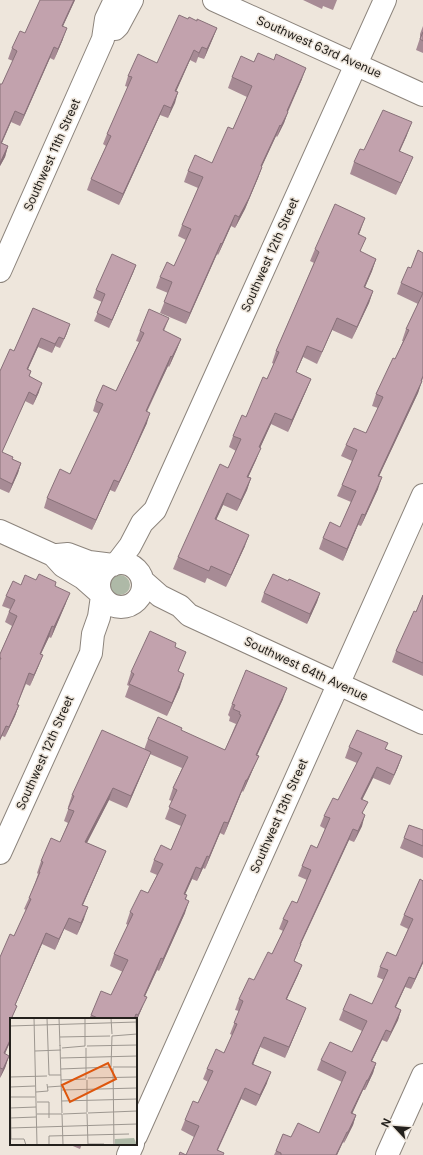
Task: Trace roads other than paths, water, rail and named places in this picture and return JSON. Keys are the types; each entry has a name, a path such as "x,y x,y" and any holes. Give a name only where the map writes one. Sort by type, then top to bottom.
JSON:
{"street":[{"name":"Southwest 11th Street","path":"0,271 103,40 106,19 115,0"},
{"name":"Southwest 11th Street","path":"103,40 118,26 132,0"},
{"name":"Southwest 63rd Avenue","path":"214,0 423,95"},
{"name":"Southwest 12th Street","path":"115,564 130,546 142,523 154,510 385,0"},
{"name":"Southwest 13th Street","path":"137,1134 423,495"},
{"name":"Southwest 12th Street","path":"141,578 143,551 154,528 154,510"},
{"path":"0,531 54,555 63,566 83,578 111,605 117,607 127,606 136,601 140,596 142,589 141,578 136,569 130,565 89,562 68,554 54,555"},
{"path":"101,594 99,584 101,576 106,569 115,564"},
{"name":"Southwest 64th Avenue","path":"141,578 160,596 180,606 189,615 423,723"},
{"name":"Southwest 12th Street","path":"0,853 90,654 93,634 99,616 101,594"},
{"name":"Southwest 12th Street","path":"90,654 102,642 108,628 127,606"},
{"name":"Southwest 64th Avenue","path":"127,606 155,610 174,618 189,615"},
{"path":"387,1155 423,1075"},
{"path":"128,1155 133,1145"}]}
